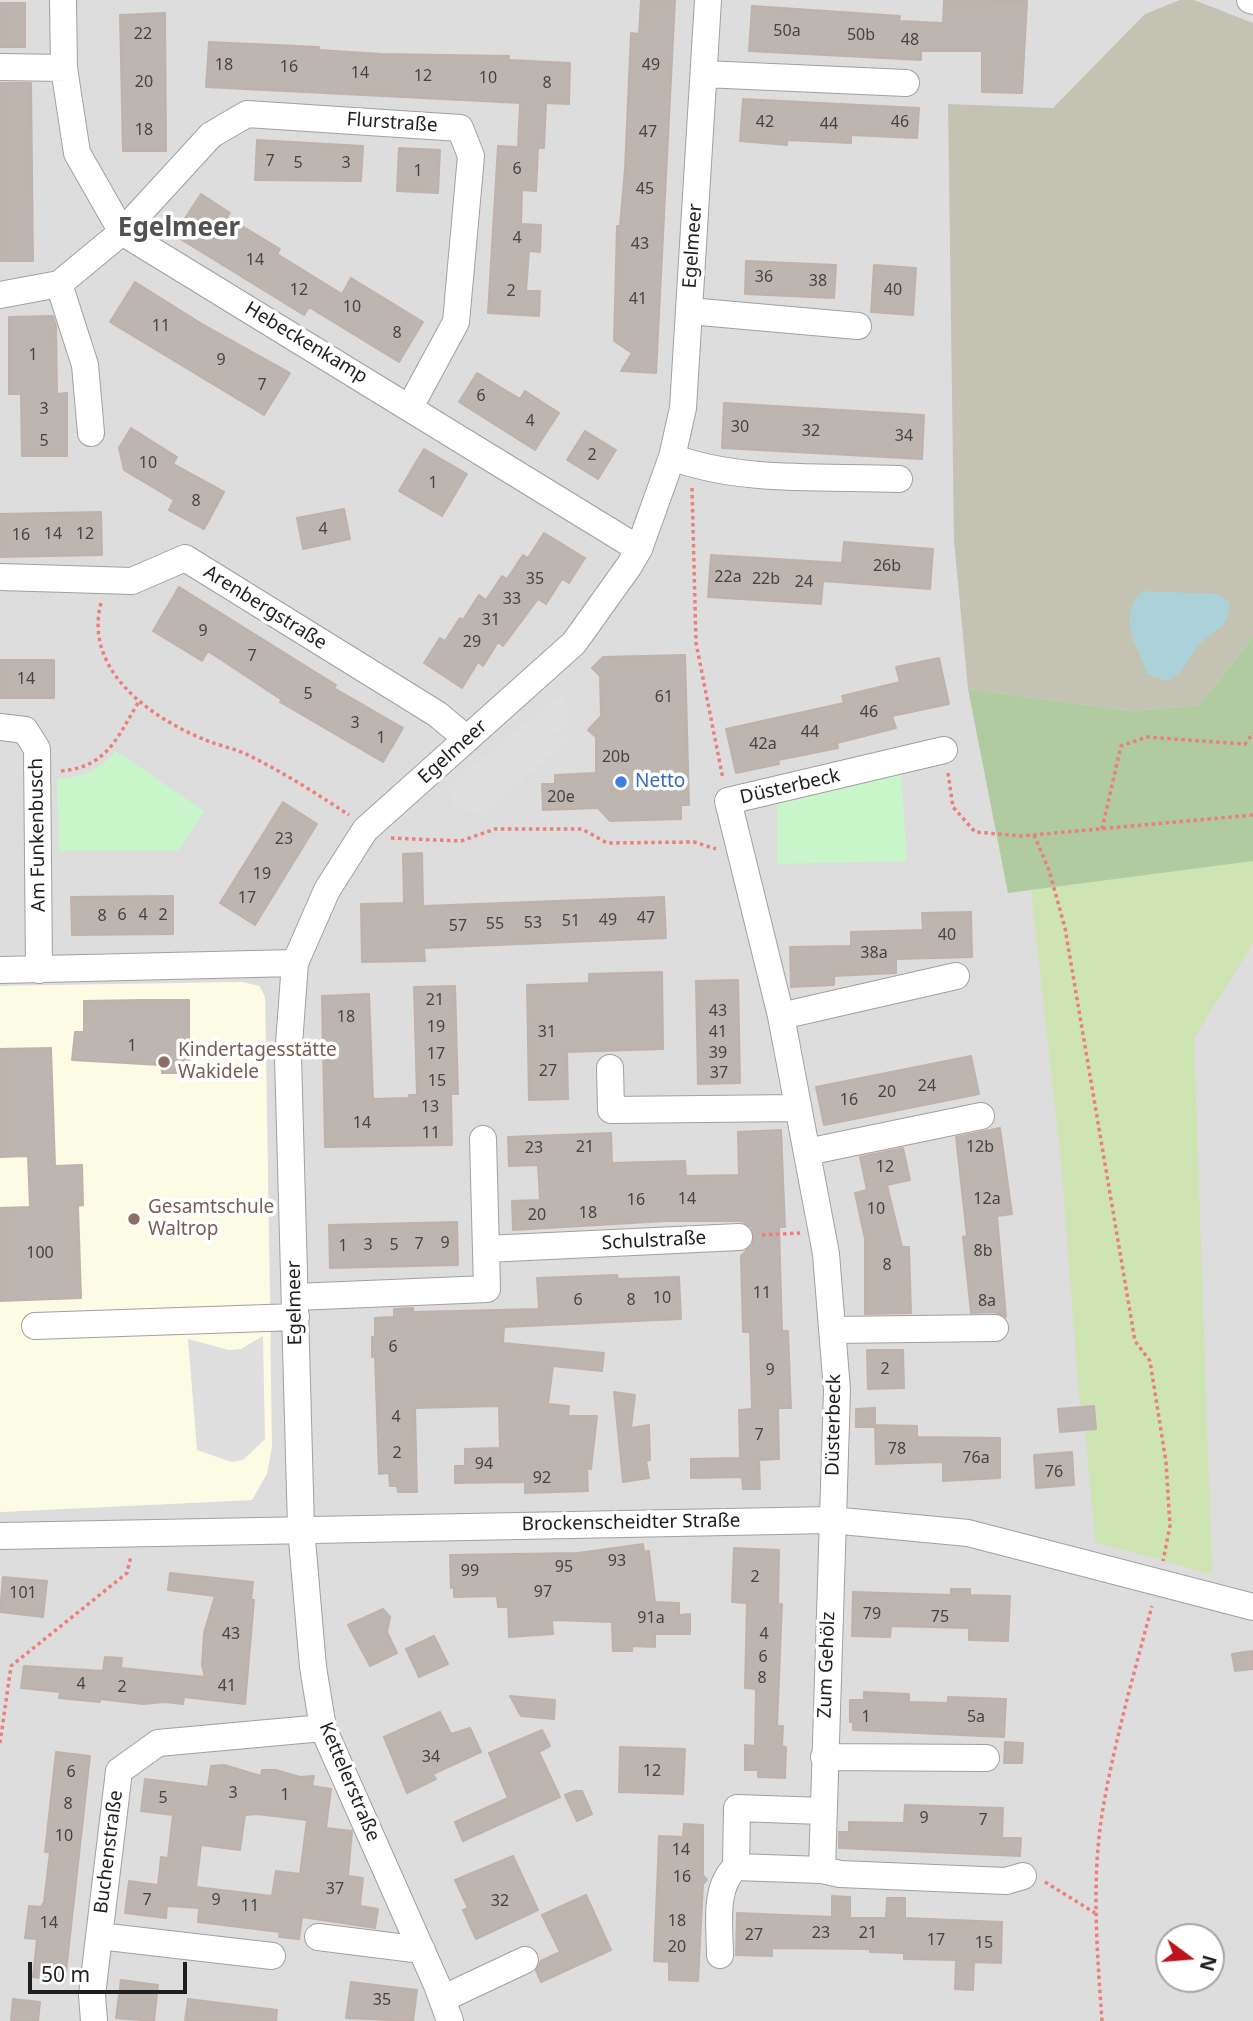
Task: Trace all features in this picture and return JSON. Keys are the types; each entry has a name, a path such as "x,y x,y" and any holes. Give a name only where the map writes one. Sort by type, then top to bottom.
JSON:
{"street":[{"name":"Hebeckenkamp","path":"63,0 64,68 77,153 122,232 639,549"},
{"name":"Egelmeer","path":"301,1528 288,1056 295,963 327,890 365,830 575,643 639,549 682,461 708,0"},
{"path":"0,68 64,68"},
{"path":"704,74 906,83"},
{"name":"Flurstraße","path":"122,232 212,135 247,114 460,128 471,156 456,322 411,407"},
{"path":"0,295 59,284 122,232"},
{"path":"59,284 85,365 91,433"},
{"path":"689,311 858,326"},
{"path":"682,461 731,473 899,479"},
{"name":"Arenbergstraße","path":"0,577 132,581 185,558 437,714 467,739"},
{"name":"Am Funkenbusch","path":"0,727 18,728 31,735 37,749 39,970"},
{"name":"Düsterbeck","path":"831,1520 837,1390 822,1231 780,1016 728,801 944,750"},
{"path":"0,970 295,963"},
{"path":"780,1016 956,976"},
{"path":"610,1068 611,1110 798,1108"},
{"path":"807,1152 981,1116"},
{"path":"35,1326 295,1307 487,1289 483,1139"},
{"name":"Schulstraße","path":"486,1249 739,1237"},
{"path":"832,1330 995,1328"},
{"name":"Brockenscheidter Straße","path":"0,1536 301,1528 831,1520 968,1533 1253,1607"},
{"name":"Zum Gehölz","path":"822,1870 831,1520"},
{"name":"Kettelerstraße","path":"301,1528 313,1667 323,1728 446,2010"},
{"name":"Buchenstraße","path":"94,2021 92,1995 119,1771 158,1743 323,1728"},
{"path":"824,1757 986,1758"},
{"path":"736,1867 737,1808 822,1811"},
{"path":"720,1955 722,1888 725,1877 736,1867 1006,1881 1023,1876"},
{"path":"99,1936 272,1956"},
{"path":"318,1937 422,1950"},
{"path":"446,2010 525,1960"}],"path":[{"path":"682,461 696,643 728,801"},
{"path":"107,580 96,623 101,653 138,703 185,731 246,754 349,814 365,830 385,838 461,841 495,829 582,829 607,843 694,842 724,852 738,849"},
{"path":"38,769 63,771 87,767 104,755 116,741 138,703"},
{"path":"1102,829 1121,746 1147,737 1245,744 1253,733"},
{"path":"944,750 953,807 975,832 1034,835 1253,815"},
{"path":"1034,835 1049,870 1065,928 1135,1341 1150,1361 1166,1462 1170,1526 1158,1583 1126,1703 1103,1810 1095,1914 1102,2021"},
{"path":"739,1237 822,1231"},
{"path":"0,1743 11,1666 127,1573 137,1533"},
{"path":"1023,1876 1039,1878 1095,1914"}],"shaded area":[{"path":"0,0 1253,0 1253,2021 0,2021 0,1512 252,1500 271,1337 265,997 260,986 241,982 0,986"},
{"path":"1180,0 1194,0 1253,23 1253,637 1199,705 1132,711 968,689 954,540 948,104 1053,108 1145,14"},
{"path":"565,691 568,724 553,735 568,740 483,816 453,806 447,787"},
{"name":"Gesamtschule Waltrop","path":"241,982 259,986 265,997 272,1447 267,1474 252,1500 0,1512 0,986"},
{"path":"263,1336 265,1439 243,1460 232,1462 197,1450 188,1339 229,1350 241,1349"}],"green space":[{"path":"1253,637 1253,861 1008,893 968,689 1132,711 1199,705"},
{"path":"116,751 204,811 178,851 59,851 57,779 90,772"},
{"path":"901,770 907,861 777,864 777,799"},
{"path":"1253,861 1253,943 1194,1038 1212,1574 1095,1542 1085,1430 1096,1429 1094,1407 1080,1407 1061,1162 1031,890"}],"water":[{"path":"1142,591 1217,594 1229,601 1225,622 1195,649 1181,671 1168,681 1147,674 1134,642 1130,611"}],"building":[{"path":"641,0 675,0 656,373 621,371 632,353 614,341 617,226 620,226 625,169 631,33 639,34"},
{"path":"944,0 1027,1 1022,93 982,92 982,51 921,51 921,60 749,51 752,6 900,16 899,21 943,23"},
{"path":"0,3 25,3 25,47 0,47"},
{"path":"165,13 166,151 123,151 120,15"},
{"path":"209,42 319,47 319,50 381,54 509,56 509,60 570,63 569,104 546,103 544,148 538,148 536,191 522,190 521,224 541,225 540,252 529,251 526,291 540,291 539,316 488,313 498,146 518,147 520,103 206,87"},
{"path":"0,83 31,83 33,261 0,261"},
{"path":"743,99 919,108 917,138 851,135 851,143 787,140 787,145 740,141"},
{"path":"257,140 363,146 361,181 255,180"},
{"path":"399,148 440,150 438,193 397,191"},
{"path":"201,194 230,213 227,217 280,249 277,254 342,294 351,278 423,322 399,362 309,307 304,315 174,235"},
{"path":"746,261 836,265 834,298 745,294"},
{"path":"874,265 916,268 913,315 871,312"},
{"path":"135,282 202,324 290,373 264,415 110,322"},
{"path":"53,316 56,326 57,394 67,393 67,456 22,456 21,394 9,394 9,317"},
{"path":"477,373 520,399 525,391 559,413 535,450 459,402"},
{"path":"724,403 924,415 922,459 722,448"},
{"path":"131,428 177,457 173,464 224,492 204,529 169,510 174,500 124,470 119,448"},
{"path":"585,431 616,450 598,479 567,460"},
{"path":"424,449 467,474 442,516 399,491"},
{"path":"344,509 350,539 303,549 297,518"},
{"path":"101,512 102,555 0,557 0,514"},
{"path":"544,533 585,558 569,583 562,579 546,604 538,599 503,646 498,642 483,666 478,662 462,688 424,663 440,638 445,641 460,618 463,620 479,595 486,600 502,576 507,579 523,555 528,558"},
{"path":"844,542 933,549 930,589 823,581 821,604 708,597 711,555 842,563"},
{"path":"179,587 336,685 334,688 403,728 383,762 280,702 282,700 208,651 202,661 153,631"},
{"path":"685,655 689,805 681,805 681,819 610,821 598,808 543,810 542,784 555,784 555,775 596,773 596,737 588,730 601,716 600,676 592,668 603,657"},
{"path":"939,658 949,704 892,716 896,728 837,743 838,748 778,760 779,764 736,773 726,729 844,703 842,696 900,682 896,667"},
{"path":"0,660 54,660 54,698 0,698"},
{"path":"283,802 317,824 255,925 220,903"},
{"path":"422,853 423,906 664,897 666,938 424,948 425,961 362,962 361,904 404,903 403,854"},
{"path":"173,896 173,934 72,935 71,897"},
{"path":"971,912 972,957 896,959 896,973 834,976 834,985 791,987 790,947 851,946 851,932 923,930 922,913"},
{"path":"662,972 663,1049 567,1052 568,1099 529,1100 527,985 589,983 589,974"},
{"path":"738,980 740,1083 698,1084 696,981"},
{"path":"455,986 458,1094 451,1094 452,1145 325,1147 322,996 369,994 373,1099 409,1098 409,1095 417,1095 414,987"},
{"path":"189,1000 189,1073 162,1073 161,1065 72,1060 75,1032 84,1032 84,1001"},
{"path":"51,1048 55,1166 82,1165 83,1205 78,1206 81,1298 0,1301 0,1208 30,1207 28,1156 0,1157 0,1049"},
{"path":"971,1056 979,1094 824,1125 816,1087"},
{"path":"1000,1128 1012,1214 997,1216 1006,1317 995,1312 971,1313 963,1237 967,1236 956,1137"},
{"path":"781,1130 785,1227 779,1227 782,1331 788,1331 791,1408 778,1408 779,1459 759,1460 760,1489 743,1489 742,1477 691,1478 691,1459 740,1458 739,1410 752,1409 750,1332 743,1332 741,1256 753,1244 752,1228 741,1221 665,1221 513,1230 512,1201 540,1200 538,1165 509,1166 508,1137 611,1133 612,1163 685,1161 686,1176 739,1175 738,1132"},
{"path":"903,1148 910,1180 887,1185 902,1247 909,1247 911,1313 865,1314 865,1239 855,1193 867,1190 860,1157"},
{"path":"457,1222 458,1265 330,1268 329,1225"},
{"path":"617,1275 618,1279 679,1277 681,1319 504,1327 503,1343 604,1353 602,1371 553,1366 548,1404 569,1406 568,1416 597,1416 591,1469 587,1468 588,1491 525,1493 525,1482 455,1483 455,1466 465,1466 465,1449 500,1448 499,1406 415,1408 417,1492 398,1492 397,1486 390,1486 389,1473 379,1474 375,1356 372,1357 375,1318 394,1317 394,1309 413,1308 413,1312 539,1309 537,1278"},
{"path":"867,1350 903,1350 904,1388 868,1389"},
{"path":"614,1392 635,1395 631,1428 649,1425 650,1460 646,1461 649,1478 623,1482"},
{"path":"1094,1406 1096,1429 1060,1432 1058,1409"},
{"path":"875,1408 875,1427 856,1427 856,1409"},
{"path":"875,1425 917,1426 917,1437 1000,1438 1000,1478 943,1481 943,1462 876,1464"},
{"path":"1072,1452 1074,1485 1036,1488 1034,1455"},
{"path":"643,1544 644,1552 649,1551 655,1602 679,1603 679,1615 690,1614 690,1634 655,1634 655,1647 632,1646 632,1651 613,1651 612,1622 552,1620 553,1634 509,1637 508,1607 498,1607 497,1596 454,1597 454,1587 451,1588 450,1555 578,1553"},
{"path":"734,1548 779,1550 778,1604 782,1604 777,1726 783,1726 782,1746 786,1747 785,1778 758,1777 758,1770 745,1770 745,1745 755,1746 756,1689 745,1688 747,1603 732,1602"},
{"path":"170,1573 253,1582 251,1600 254,1600 245,1704 184,1697 183,1704 143,1704 100,1699 100,1702 59,1698 60,1692 21,1688 24,1666 103,1671 105,1657 122,1658 121,1668 205,1677 202,1665 204,1633 215,1596 168,1590"},
{"path":"3,1577 47,1581 43,1617 0,1612"},
{"path":"951,1589 970,1589 970,1595 1010,1596 1008,1641 969,1640 969,1628 891,1626 890,1637 852,1636 853,1592 951,1595"},
{"path":"383,1609 390,1617 387,1632 397,1653 370,1666 348,1625"},
{"path":"434,1636 448,1664 419,1677 406,1649"},
{"path":"1252,1651 1253,1669 1235,1671 1232,1654"},
{"path":"864,1692 909,1694 909,1702 948,1703 948,1697 1006,1699 1004,1737 853,1730 853,1722 850,1722 850,1700 864,1700"},
{"path":"510,1696 555,1700 554,1719 521,1716"},
{"path":"440,1712 451,1734 470,1728 481,1752 433,1774 436,1779 407,1793 384,1737"},
{"path":"542,1730 550,1746 539,1752 560,1797 463,1841 455,1822 508,1798 489,1753"},
{"path":"1005,1742 1023,1743 1022,1763 1004,1763"},
{"path":"620,1747 685,1749 683,1794 619,1792"},
{"path":"56,1752 90,1756 65,1981 33,1977 37,1939 25,1938 29,1906 41,1907 44,1902 50,1852 45,1852"},
{"path":"224,1765 261,1776 262,1770 276,1770 300,1777 314,1776 312,1786 331,1789 326,1828 352,1831 348,1876 363,1878 360,1906 378,1909 375,1928 302,1917 299,1939 279,1937 280,1932 198,1922 199,1908 167,1906 166,1918 125,1913 129,1881 158,1885 161,1857 168,1858 173,1815 141,1811 145,1779 208,1787 211,1766","holes":["245,1815 307,1820 300,1874 276,1871 272,1896 196,1887 201,1845 240,1850"]},
{"path":"582,1791 592,1814 577,1821 565,1795"},
{"path":"905,1805 1003,1808 1002,1838 1021,1838 1020,1856 839,1848 839,1832 849,1832 849,1822 904,1823"},
{"path":"684,1824 703,1825 703,1875 707,1880 703,1884 698,1981 669,1980 669,1962 654,1961 658,1863 662,1861 658,1861 659,1836 683,1837"},
{"path":"513,1856 538,1910 476,1939 463,1910 468,1908 455,1880"},
{"path":"586,1895 611,1950 541,1982 536,1970 541,1961 560,1952 542,1915"},
{"path":"832,1896 850,1897 850,1918 886,1918 887,1898 905,1898 905,1918 1002,1922 1001,1963 974,1962 973,1990 955,1989 956,1960 904,1959 904,1953 870,1952 870,1949 772,1948 772,1956 736,1955 737,1913 832,1917"},
{"path":"121,1980 158,1985 154,2021 116,2018"},
{"path":"351,1982 417,1990 413,2021 346,2018"},
{"path":"13,1999 40,2002 38,2021 11,2020"},
{"path":"188,1999 277,2010 276,2021 185,2021"}],"place":[{"name":"Netto","path":"621,782"},
{"name":"Kindertagesstätte Wakidele","path":"164,1062"},
{"name":"Gesamtschule Waltrop","path":"134,1219"}],"district":[{"name":"Egelmeer","path":"179,229"}]}
